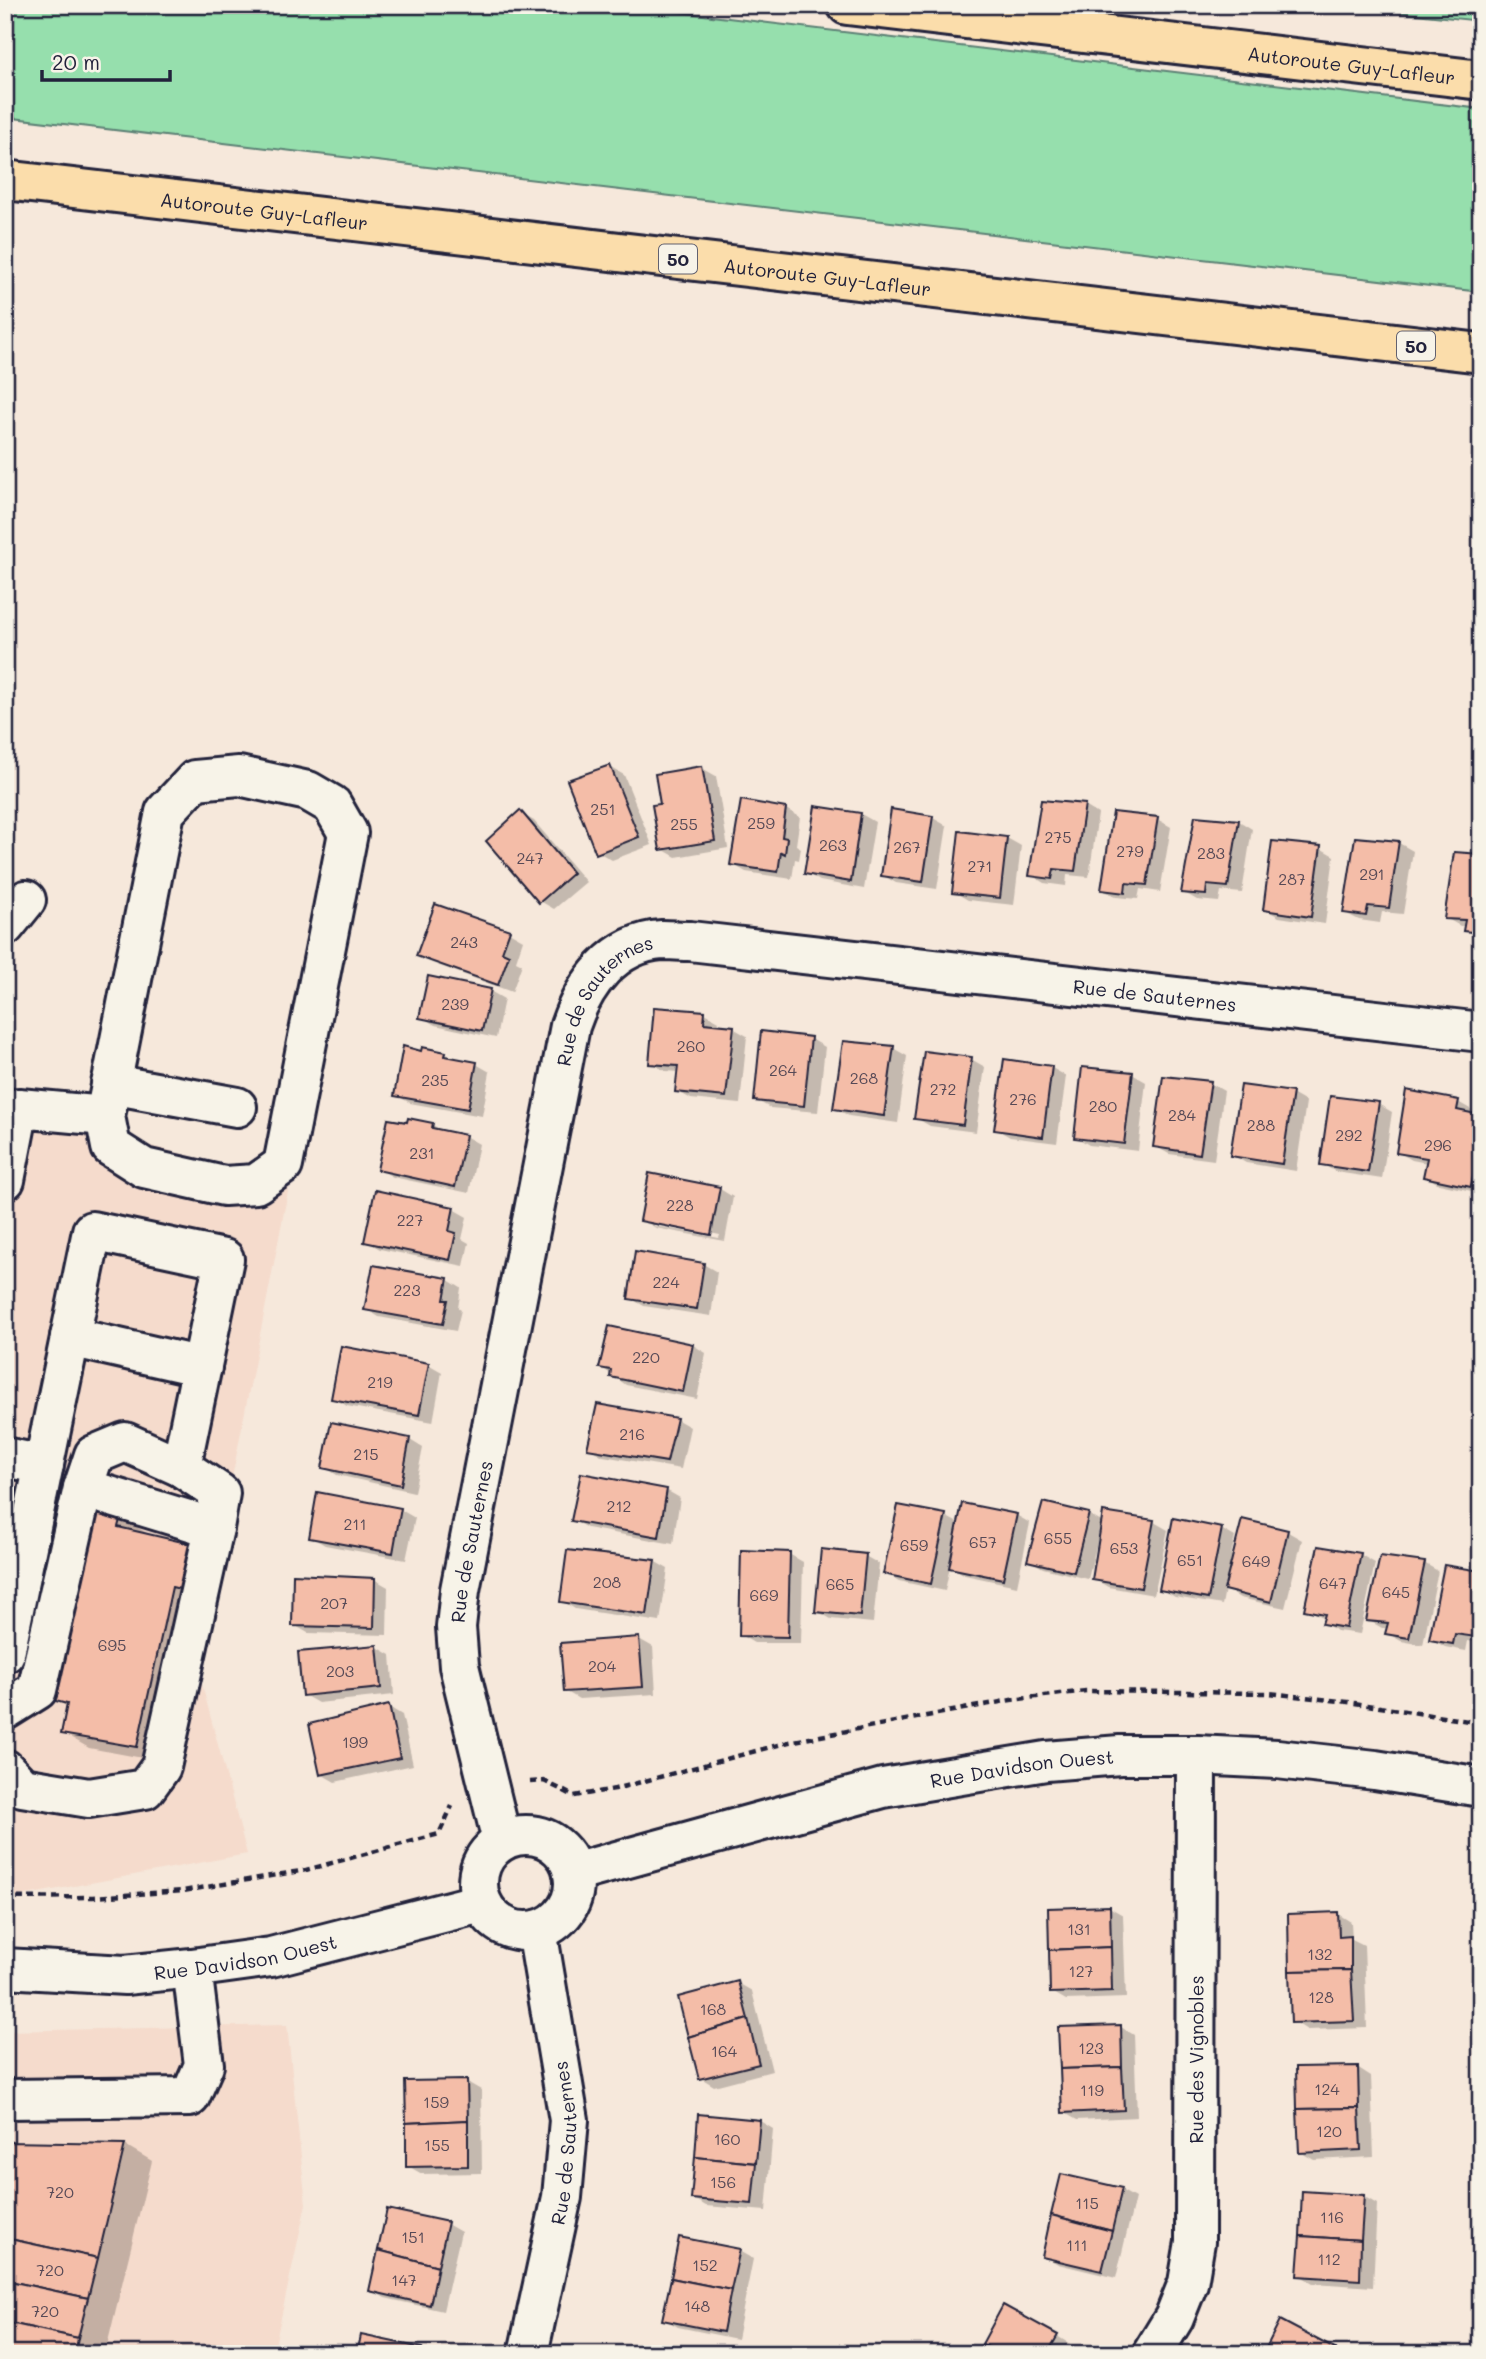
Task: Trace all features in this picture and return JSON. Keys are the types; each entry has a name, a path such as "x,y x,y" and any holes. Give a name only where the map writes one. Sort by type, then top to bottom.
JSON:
{"highway":[{"name":"Autoroute Guy-Lafleur","path":"847,5 1481,80"},
{"name":"Autoroute Guy-Lafleur","path":"5,180 1481,353"}],"street":[{"path":"239,776 308,791 332,805 348,833 283,1165 256,1184 224,1185 144,1168 111,1147 108,1100 165,812 195,780 239,776"},
{"name":"Rue de Sauternes","path":"502,1841 459,1666 456,1627 460,1590 570,1026 584,992 608,962 634,948 660,940 690,941 1481,1032"},
{"path":"5,1180 12,1107 108,1100 237,1107"},
{"path":"5,1653 92,1231 224,1259 181,1467"},
{"path":"70,1337 202,1367"},
{"path":"5,1710 37,1690 83,1488 94,1455 125,1442 181,1467 220,1493 161,1767 145,1789 89,1798 22,1787 5,1769"},
{"path":"5,1457 44,1465"},
{"path":"83,1488 214,1528"},
{"name":"Rue Davidson Ouest","path":"573,1873 883,1788 1046,1761 1120,1755 1277,1759 1363,1768 1481,1787"},
{"name":"Rue des Vignobles","path":"1152,2354 1174,2318 1188,2283 1195,2242 1196,1755"},
{"path":"523,1834 545,1839 564,1853 573,1873 574,1891 567,1909 554,1923 537,1930 520,1931 504,1927 491,1917 481,1903 477,1885 480,1867 488,1852 502,1841 523,1834"},
{"name":"Rue Davidson Ouest","path":"5,1968 125,1975 192,1968 271,1957 481,1903"},
{"name":"Rue de Sauternes","path":"528,2354 562,2197 569,2120 537,1930"},
{"path":"5,2099 190,2097 204,2065 192,1968"}],"path":[{"path":"5,1898 93,1897 183,1891 306,1870 439,1834 450,1808 458,1803"}],"shaded area":[{"path":"5,1109 290,1181 196,1662 247,1854 15,1897 5,1895"},
{"path":"287,2025 306,2204 273,2354 5,2354 5,2031"}],"green space":[{"path":"5,5 620,5 1481,109 1481,292 5,117"},
{"path":"1329,5 1481,5 1481,21"}],"building":[{"path":"610,765 639,837 596,854 567,780"},
{"path":"702,766 715,841 660,850 652,805 660,804 655,774"},
{"path":"741,800 786,808 782,837 787,838 785,854 781,852 778,872 730,865"},
{"path":"1041,800 1085,804 1075,871 1054,869 1052,879 1029,876"},
{"path":"815,806 861,813 851,882 804,874"},
{"path":"891,809 933,816 923,882 881,876"},
{"path":"520,810 573,873 539,903 486,841"},
{"path":"1113,812 1158,817 1147,885 1126,883 1125,893 1101,890"},
{"path":"1195,816 1239,820 1228,887 1207,885 1206,895 1181,893"},
{"path":"959,831 1007,837 1000,898 952,893"},
{"path":"1355,837 1399,841 1389,908 1368,906 1366,916 1343,913"},
{"path":"1272,841 1321,846 1311,917 1263,910"},
{"path":"1454,852 1481,854 1481,933 1463,931 1465,920 1444,919"},
{"path":"435,904 510,930 502,952 509,955 498,985 416,956"},
{"path":"428,976 491,989 482,1031 419,1018"},
{"path":"654,1007 705,1011 704,1023 734,1026 726,1097 675,1092 678,1066 649,1064"},
{"path":"761,1031 811,1037 804,1106 754,1101"},
{"path":"843,1041 894,1046 884,1116 833,1109"},
{"path":"403,1046 421,1051 422,1047 446,1052 445,1056 477,1062 468,1109 394,1096"},
{"path":"924,1051 972,1057 963,1125 914,1119"},
{"path":"1004,1059 1052,1066 1043,1137 994,1130"},
{"path":"1082,1067 1133,1072 1124,1144 1074,1138"},
{"path":"1163,1076 1211,1081 1200,1154 1153,1147"},
{"path":"1241,1085 1293,1092 1282,1164 1230,1156"},
{"path":"1406,1090 1459,1100 1457,1110 1481,1115 1481,1135 1471,1187 1423,1177 1427,1158 1396,1153"},
{"path":"1330,1096 1379,1102 1368,1172 1320,1165"},
{"path":"408,1118 433,1123 432,1128 466,1135 455,1187 377,1170 388,1119 407,1122"},
{"path":"649,1173 720,1187 711,1235 640,1221"},
{"path":"375,1190 454,1207 449,1231 456,1233 450,1260 364,1242"},
{"path":"635,1251 704,1263 697,1309 628,1299"},
{"path":"373,1265 448,1278 444,1300 448,1300 443,1324 364,1310"},
{"path":"609,1326 693,1344 683,1392 610,1377 611,1370 599,1368"},
{"path":"341,1346 429,1363 419,1415 331,1399"},
{"path":"597,1404 677,1418 667,1462 587,1449"},
{"path":"331,1422 410,1438 401,1485 322,1468"},
{"path":"581,1473 667,1489 659,1537 571,1521"},
{"path":"317,1492 401,1508 393,1553 309,1538"},
{"path":"1043,1502 1089,1513 1074,1572 1027,1561"},
{"path":"962,1503 1017,1514 1003,1579 949,1568"},
{"path":"898,1505 946,1514 931,1584 883,1574"},
{"path":"94,1510 121,1516 118,1527 191,1544 180,1589 172,1587 137,1747 61,1734 67,1704 52,1700"},
{"path":"1103,1512 1154,1520 1141,1588 1092,1580"},
{"path":"1173,1518 1222,1528 1208,1599 1159,1590"},
{"path":"1242,1519 1288,1530 1271,1602 1224,1590"},
{"path":"1318,1546 1361,1553 1346,1628 1322,1624 1325,1614 1304,1610"},
{"path":"821,1549 866,1554 860,1616 815,1612"},
{"path":"567,1550 655,1560 647,1615 560,1602"},
{"path":"741,1550 790,1552 788,1637 739,1636"},
{"path":"1380,1556 1425,1562 1409,1638 1385,1634 1388,1623 1366,1621"},
{"path":"1444,1565 1481,1571 1481,1613 1476,1637 1455,1634 1453,1644 1429,1640"},
{"path":"293,1574 375,1578 374,1628 292,1626"},
{"path":"639,1637 643,1687 564,1692 560,1643"},
{"path":"377,1645 381,1688 302,1696 298,1652"},
{"path":"389,1705 400,1758 320,1775 309,1724"},
{"path":"1110,1906 1111,1947 1049,1950 1048,1908"},
{"path":"1338,1912 1339,1937 1351,1936 1351,1970 1289,1971 1288,1914"},
{"path":"1111,1947 1112,1991 1050,1993 1049,1950"},
{"path":"1351,1970 1354,2021 1291,2023 1289,1971"},
{"path":"738,1981 748,2019 688,2037 678,1997"},
{"path":"748,2019 759,2064 699,2079 688,2037"},
{"path":"1121,2025 1122,2067 1060,2069 1058,2027"},
{"path":"1358,2066 1359,2108 1297,2109 1296,2067"},
{"path":"1122,2067 1124,2110 1062,2113 1060,2069"},
{"path":"467,2080 468,2120 406,2123 405,2081"},
{"path":"1359,2108 1361,2150 1299,2153 1297,2109"},
{"path":"698,2114 760,2120 756,2163 695,2157"},
{"path":"468,2120 468,2166 406,2167 406,2123"},
{"path":"5,2142 125,2144 98,2258 5,2238"},
{"path":"695,2157 756,2163 752,2204 691,2199"},
{"path":"1061,2174 1122,2188 1112,2231 1051,2215"},
{"path":"1302,2191 1364,2195 1361,2240 1300,2236"},
{"path":"387,2209 448,2222 438,2266 378,2250"},
{"path":"1051,2215 1112,2231 1102,2271 1042,2257"},
{"path":"1300,2236 1361,2240 1360,2280 1297,2276"},
{"path":"679,2237 740,2249 731,2290 671,2278"},
{"path":"5,2238 98,2258 88,2298 5,2280"},
{"path":"378,2250 438,2266 430,2305 369,2291"},
{"path":"671,2278 731,2290 723,2332 662,2320"},
{"path":"5,2280 88,2298 78,2338 5,2322"},
{"path":"1003,2305 1058,2335 1047,2354 1001,2354 982,2344"},
{"path":"1280,2320 1335,2349 1333,2354 1263,2354"},
{"path":"5,2322 78,2338 75,2354 5,2354"},
{"path":"361,2335 422,2348 420,2354 357,2354"},
{"path":"982,2344 1001,2354 977,2354"}]}
